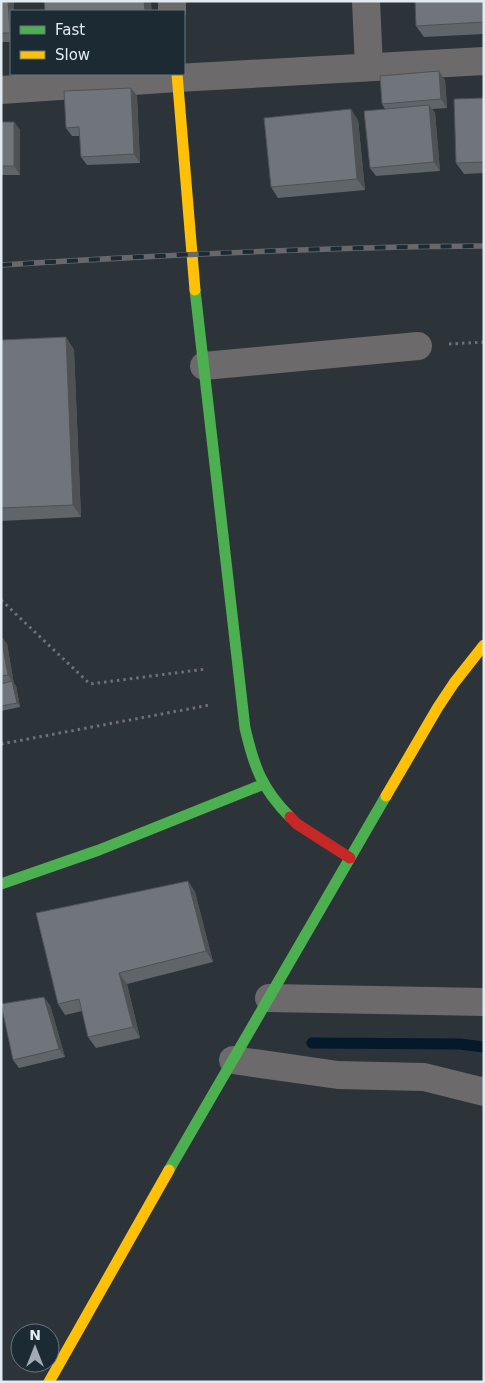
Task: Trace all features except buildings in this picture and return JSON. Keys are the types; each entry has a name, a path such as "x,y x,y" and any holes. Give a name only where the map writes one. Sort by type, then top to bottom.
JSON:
{"street":[{"path":"366,1 369,67"},
{"path":"1,90 177,76 484,61"},
{"path":"177,76 191,254 245,728 250,755 264,784 277,804 296,824 350,858"},
{"path":"204,366 418,346"},
{"path":"49,1382 150,1202 438,707 484,645"},
{"path":"1,884 99,850 264,784"},
{"path":"269,998 484,1002"},
{"path":"233,1060 338,1075 424,1077 484,1092"}],"path":[{"path":"1,600 3,604 90,684 238,665"},
{"path":"1,744 242,700"}],"waterway":[{"path":"312,1043 460,1044 484,1047"}],"railway":[{"path":"1,265 242,252 484,246"}],"traffic: fast":[{"path":"195,290 245,728 260,777 272,797 290,817"},
{"path":"1,884 99,850 264,784"},
{"path":"169,1170 386,796"}],"traffic: slow":[{"path":"177,75 195,290"},
{"path":"386,796 438,707 484,645"},
{"path":"49,1382 169,1170"}],"traffic: jam":[{"path":"290,817 297,824 350,858"}]}
